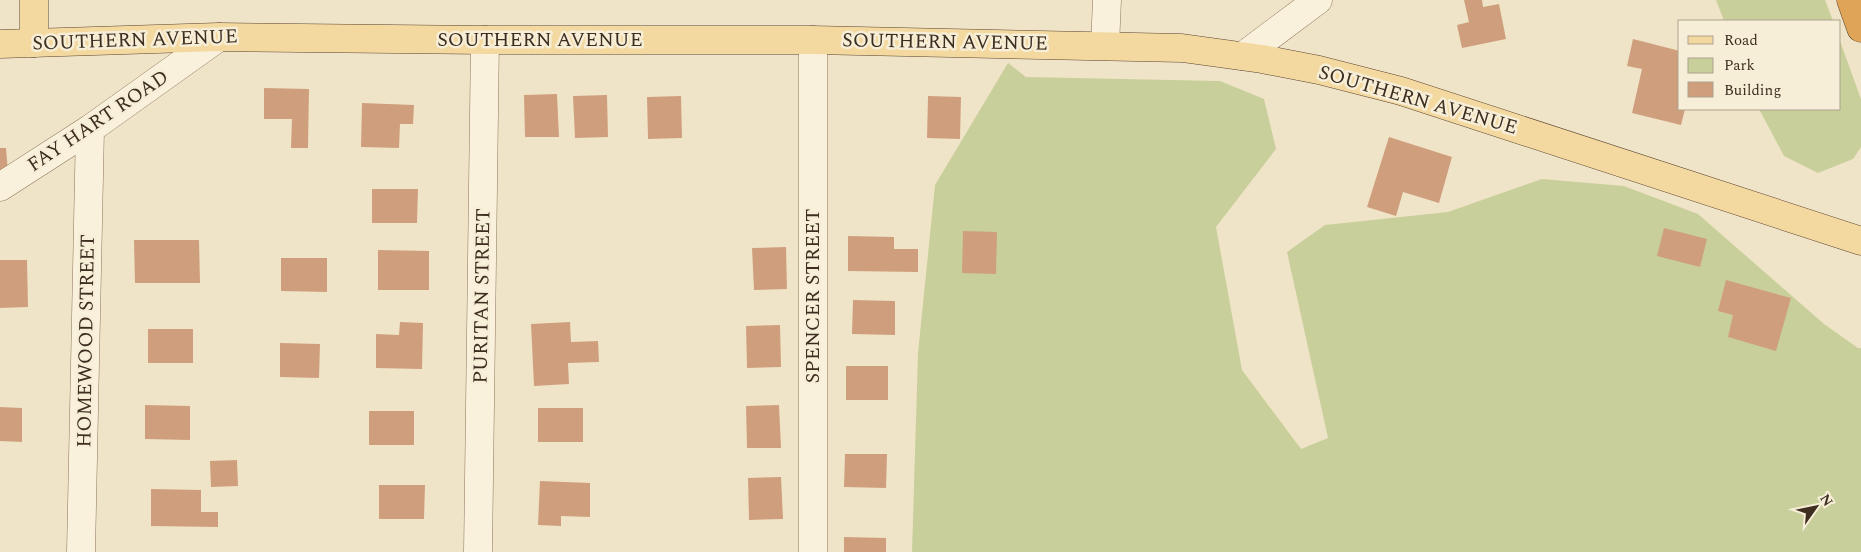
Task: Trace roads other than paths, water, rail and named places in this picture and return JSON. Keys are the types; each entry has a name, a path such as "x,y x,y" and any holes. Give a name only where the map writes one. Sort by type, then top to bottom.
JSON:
{"highway":[{"path":"1851,0 1861,28"}],"main road":[{"path":"34,0 34,43"},
{"name":"SOUTHERN AVENUE","path":"0,44 219,37 485,40 813,40 1182,48 1243,56 1318,70 1401,91 1861,241"}],"street":[{"path":"1105,46 1107,0"},
{"path":"1243,56 1318,0"},
{"name":"FAY HART ROAD","path":"0,187 90,130 219,37"},
{"name":"PURITAN STREET","path":"478,552 485,40"},
{"name":"SPENCER STREET","path":"813,40 813,552"},
{"name":"HOMEWOOD STREET","path":"81,552 90,130"}]}
